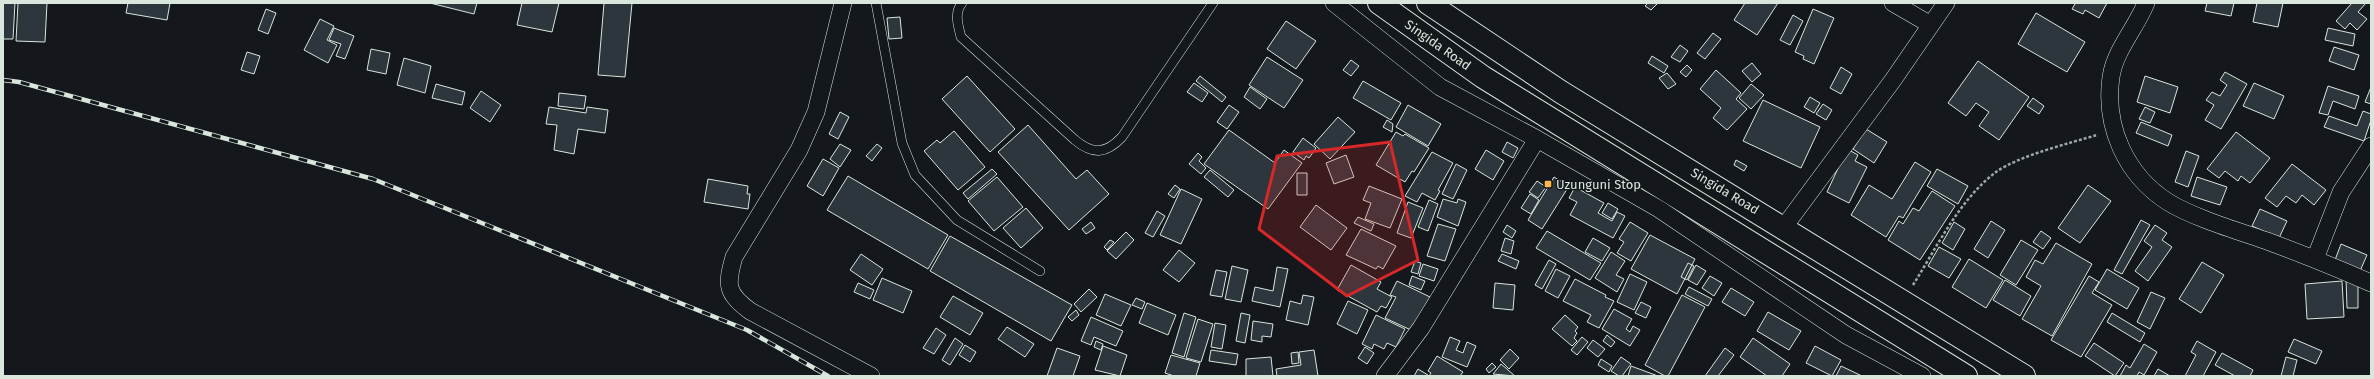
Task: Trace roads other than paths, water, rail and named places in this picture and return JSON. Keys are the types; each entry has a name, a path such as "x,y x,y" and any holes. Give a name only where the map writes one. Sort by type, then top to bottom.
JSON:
{"highway":[{"name":"Singida Road","path":"1379,3 1483,77 1966,376"},
{"name":"Singida Road","path":"1428,3 1561,92 1784,227 2024,376"}],"street":[{"path":"843,3 816,112 799,150 734,257 730,272 729,288 735,299 750,311 871,376"},
{"path":"1334,3 1440,87 1537,139 1659,209 1846,335 1922,376"},
{"path":"1893,3 1931,25"},
{"path":"1784,227 1893,80 1946,3"},
{"path":"2146,3 2117,58 2111,77 2111,108 2118,144 2135,172 2168,202 2210,220 2315,259 2371,283"},
{"path":"1385,376 1421,328 1537,139"},
{"path":"2315,259 2341,192 2371,146"}],"lane":[{"path":"876,3 902,142 915,175 957,220 1040,271"},
{"path":"962,3 958,8 957,20 961,37 1086,149 1101,151 1112,147 1122,137 1213,3"}],"railway":[{"path":"3,80 19,82 373,179 747,330 828,376"}],"place":[{"name":"Uzunguni Stop","path":"1548,184"}]}
